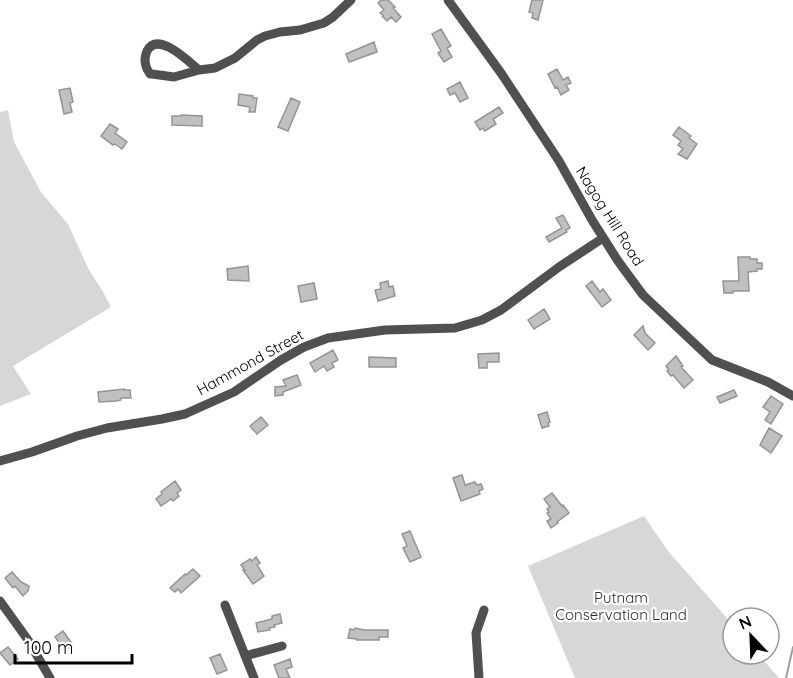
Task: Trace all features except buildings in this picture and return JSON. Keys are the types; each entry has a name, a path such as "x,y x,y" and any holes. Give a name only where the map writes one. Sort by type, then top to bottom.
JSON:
{"street":[{"path":"199,70 178,52 163,44 156,44 146,53 144,62 150,74 174,77 216,68 235,58 265,36 324,23 351,0"},
{"name":"Nagog Hill Road","path":"448,0 501,73 559,161 603,238 643,295 712,360 768,382 793,396"},
{"name":"Hammond Street","path":"0,461 108,428 185,414 234,392 281,360 304,347 328,338 385,330 455,328 482,320 501,310 603,238"},
{"path":"0,601 28,640 50,678"},
{"path":"225,605 254,678"},
{"path":"479,678 476,633 484,610"},
{"path":"245,656 282,646"}],"green space":[{"path":"8,110 14,142 41,192 68,224 89,270 111,307 13,366 31,394 0,406 0,112"},
{"name":"Putnam Conservation Land","path":"644,516 668,551 721,611 721,666 768,666 779,678 575,678 528,566"}],"waterway":[{"path":"786,678 793,647"}]}
